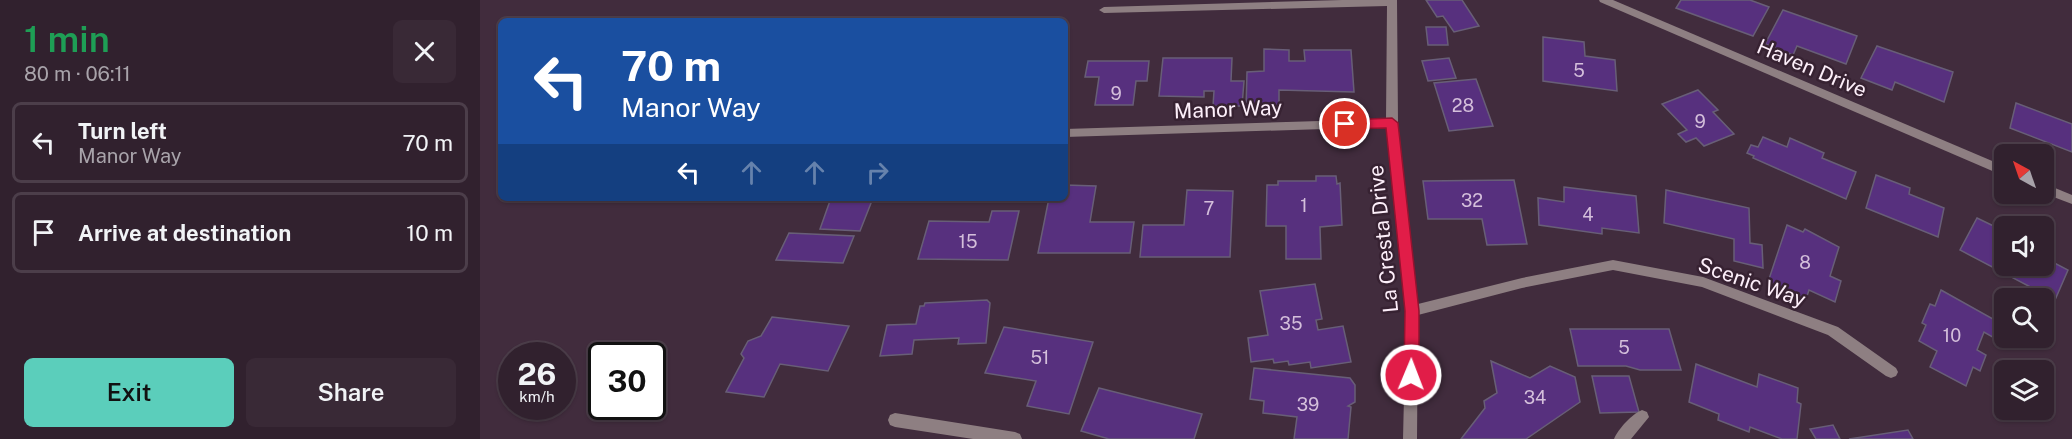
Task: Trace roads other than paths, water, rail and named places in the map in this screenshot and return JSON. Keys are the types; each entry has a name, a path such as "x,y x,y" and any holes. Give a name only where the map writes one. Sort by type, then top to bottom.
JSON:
{"street":[{"name":"Haven Drive","path":"1604,0 1994,167"},
{"path":"1104,10 1392,1"},
{"name":"La Cresta Drive","path":"1392,1 1392,123 1412,311 1410,439"},
{"name":"Manor Way","path":"1068,134 1392,123"},
{"path":"2054,193 2071,200"},
{"name":"Scenic Way","path":"1412,311 1522,283 1613,265 1703,282 1833,331 1891,372"},
{"path":"1621,439 1642,417"},
{"path":"895,420 1015,439"}]}
